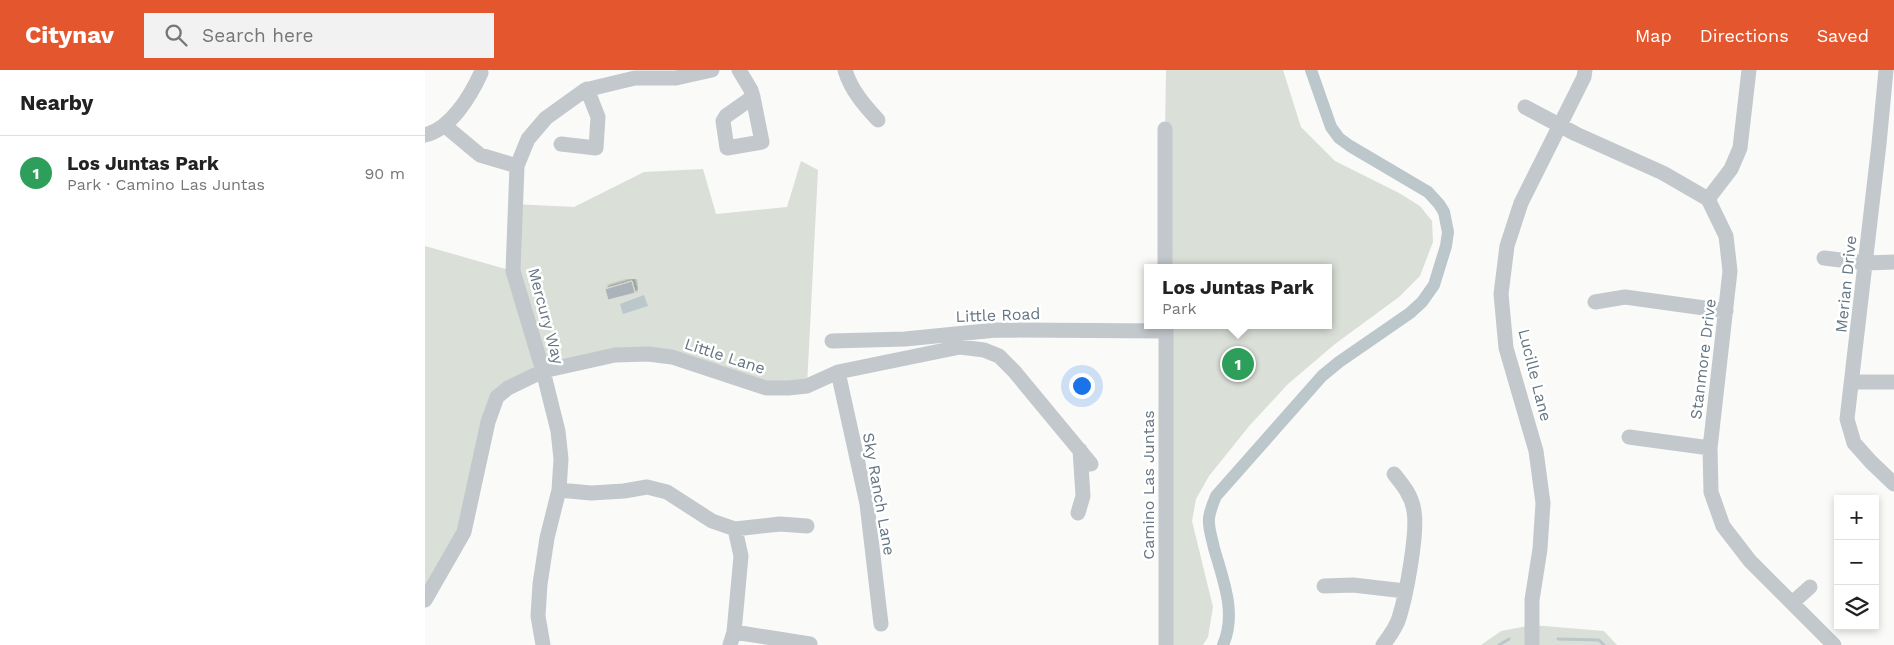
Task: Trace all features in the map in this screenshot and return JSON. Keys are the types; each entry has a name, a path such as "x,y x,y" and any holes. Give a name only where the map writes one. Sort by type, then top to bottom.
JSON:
{"street":[{"name":"Mercury Way","path":"543,645 538,616 539,584 547,538 559,490 561,459 558,431 543,371 513,271 517,166 528,139 546,118 587,89 600,77 676,78 712,70"},
{"path":"739,70 751,90 753,97 762,142 727,148 723,121 726,116 753,97"},
{"path":"845,70 848,80 862,102 877,120"},
{"name":"Lucille Lane","path":"1532,645 1532,600 1540,549 1543,503 1536,451 1506,348 1501,294 1507,246 1521,203 1584,77 1585,70"},
{"path":"1525,107 1623,156 1663,173 1708,199 1731,169 1740,148 1749,70"},
{"name":"Merian Drive","path":"1886,70 1886,144 1866,263 1847,419 1854,442 1894,484"},
{"path":"425,134 433,133 444,125 467,101 481,73"},
{"path":"561,144 596,148 599,117 587,89"},
{"path":"444,125 480,155 517,166"},
{"path":"1165,129 1165,264"},
{"name":"Stanmore Drive","path":"1708,199 1725,236 1730,271 1727,311 1710,448 1711,492 1723,526 1750,560 1834,645"},
{"path":"1825,258 1866,263 1894,262"},
{"path":"1595,302 1625,297 1727,311"},
{"name":"Little Road","path":"832,341 905,339 996,330 1144,328"},
{"name":"Camino Las Juntas","path":"1166,329 1166,645"},
{"name":"Little Lane","path":"425,600 464,532 488,422 497,397 508,388 543,371 615,355 648,354 672,357 766,388 807,386 838,372 960,347 983,350 999,356 1014,370 1080,450"},
{"name":"Sky Ranch Lane","path":"838,372 867,504 881,624"},
{"path":"1852,382 1894,382"},
{"path":"1629,437 1710,448"},
{"path":"1080,450 1091,464"},
{"path":"1078,513 1083,496 1080,450"},
{"path":"1383,645 1399,620 1414,533 1414,511 1408,492 1394,474"},
{"path":"559,490 591,493 647,487 667,492 712,521 735,529 780,524 807,526"},
{"path":"735,529 741,556 732,638 810,644"},
{"path":"1324,586 1353,585 1405,592"},
{"path":"1792,603 1811,587"}],"shaded area":[{"path":"1166,70 1283,70 1301,127 1335,161 1399,193 1420,206 1432,221 1433,242 1420,276 1399,297 1335,344 1288,384 1250,425 1209,476 1196,499 1192,521 1213,607 1208,637 1203,645 1166,645 1166,329 1332,329 1332,264 1165,264"},
{"path":"801,161 818,170 807,386 788,388 648,354 543,371 497,397 464,532 425,600 425,246 513,271 514,204 574,207 644,172 703,169 716,214 787,207"},
{"path":"644,295 648,306 623,314 620,304"},
{"path":"1532,625 1604,631 1617,645 1481,645 1501,631"}],"building":[{"path":"632,281 635,293 608,300 605,289"}],"waterway":[{"path":"1223,645 1227,633 1229,609 1209,522 1209,515 1216,496 1322,376 1410,313 1422,302 1434,285 1446,246 1448,232 1444,212 1439,204 1428,192 1339,138 1331,127 1311,70"},
{"path":"1499,645 1509,639"},
{"path":"1558,639 1599,640 1604,645"}],"place":[{"name":"Los Juntas Park","path":"1238,364"}]}
